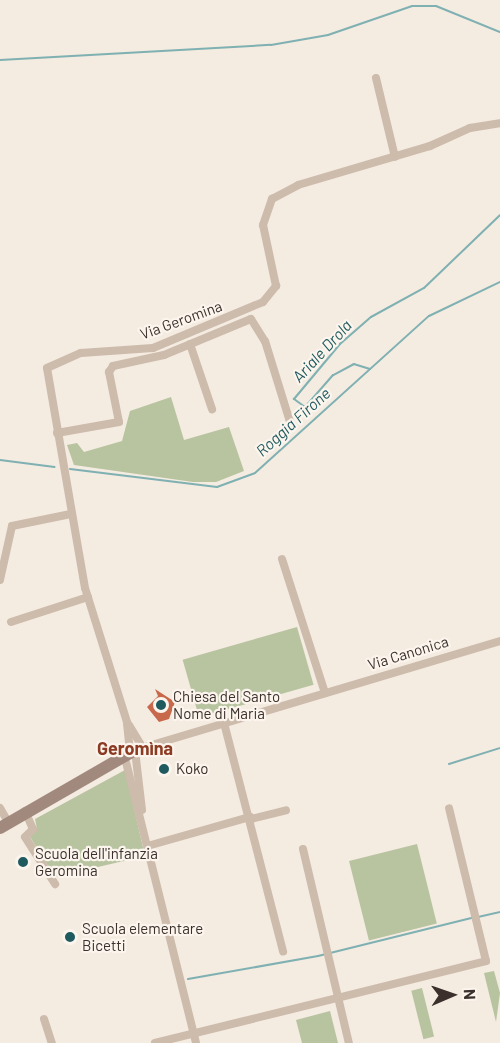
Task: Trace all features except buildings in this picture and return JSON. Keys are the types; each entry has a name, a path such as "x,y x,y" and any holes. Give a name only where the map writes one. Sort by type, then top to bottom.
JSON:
{"street":[{"path":"376,78 395,157"},
{"name":"Via Geromina","path":"195,1038 142,810 127,722 88,597 47,373 55,360 94,351 153,348 263,302 276,286 263,225 266,205 298,185 395,157 470,128 500,123"},
{"path":"57,434 119,422 109,372 113,366 190,344 255,321 291,425"},
{"path":"190,344 212,410"},
{"path":"0,580 12,526 71,514"},
{"path":"282,559 325,693"},
{"path":"11,622 88,597"},
{"name":"Via Canonica","path":"4,825 133,751 500,641"},
{"path":"224,723 284,951"},
{"path":"0,808 4,825"},
{"path":"155,1043 195,1038 338,998 486,961 449,808"},
{"path":"150,845 286,810"},
{"path":"25,811 33,829 25,837 55,884"},
{"path":"303,849 349,1043"},
{"path":"44,1019 52,1043"}],"green space":[{"path":"171,397 184,440 229,427 244,471 216,482 193,482 74,465 67,445 77,443 84,452 122,441 130,411"},
{"path":"297,627 314,685 199,717 183,660"},
{"path":"125,770 145,856 55,877 30,837 37,829 35,819"},
{"path":"417,844 437,924 369,940 349,861"},
{"path":"494,971 500,993 496,1022 484,973"},
{"path":"422,988 434,1037 423,1039 411,991"},
{"path":"330,1011 338,1043 302,1043 296,1020"}],"waterway":[{"path":"0,60 271,45 328,35 412,6 436,6 500,32"},
{"name":"Ariale Drola","path":"370,369 354,364 333,375 305,407 294,399 340,344 371,317 424,288 500,215"},
{"name":"Roggia Firone","path":"70,469 217,487 255,473 429,316 500,282"},
{"name":"Roggia Firone","path":"0,460 55,467"},
{"path":"449,764 500,748"},
{"path":"478,917 500,912"},
{"path":"188,979 318,956 472,918"}],"place":[{"name":"Chiesa del Santo Nome di Maria","path":"161,705"},
{"name":"Koko","path":"164,769"},
{"name":"Scuola dell'infanzia Geromina","path":"23,862"},
{"name":"Scuola elementare Bicetti","path":"70,937"}],"district":[{"name":"Geromìna","path":"135,748"}]}
